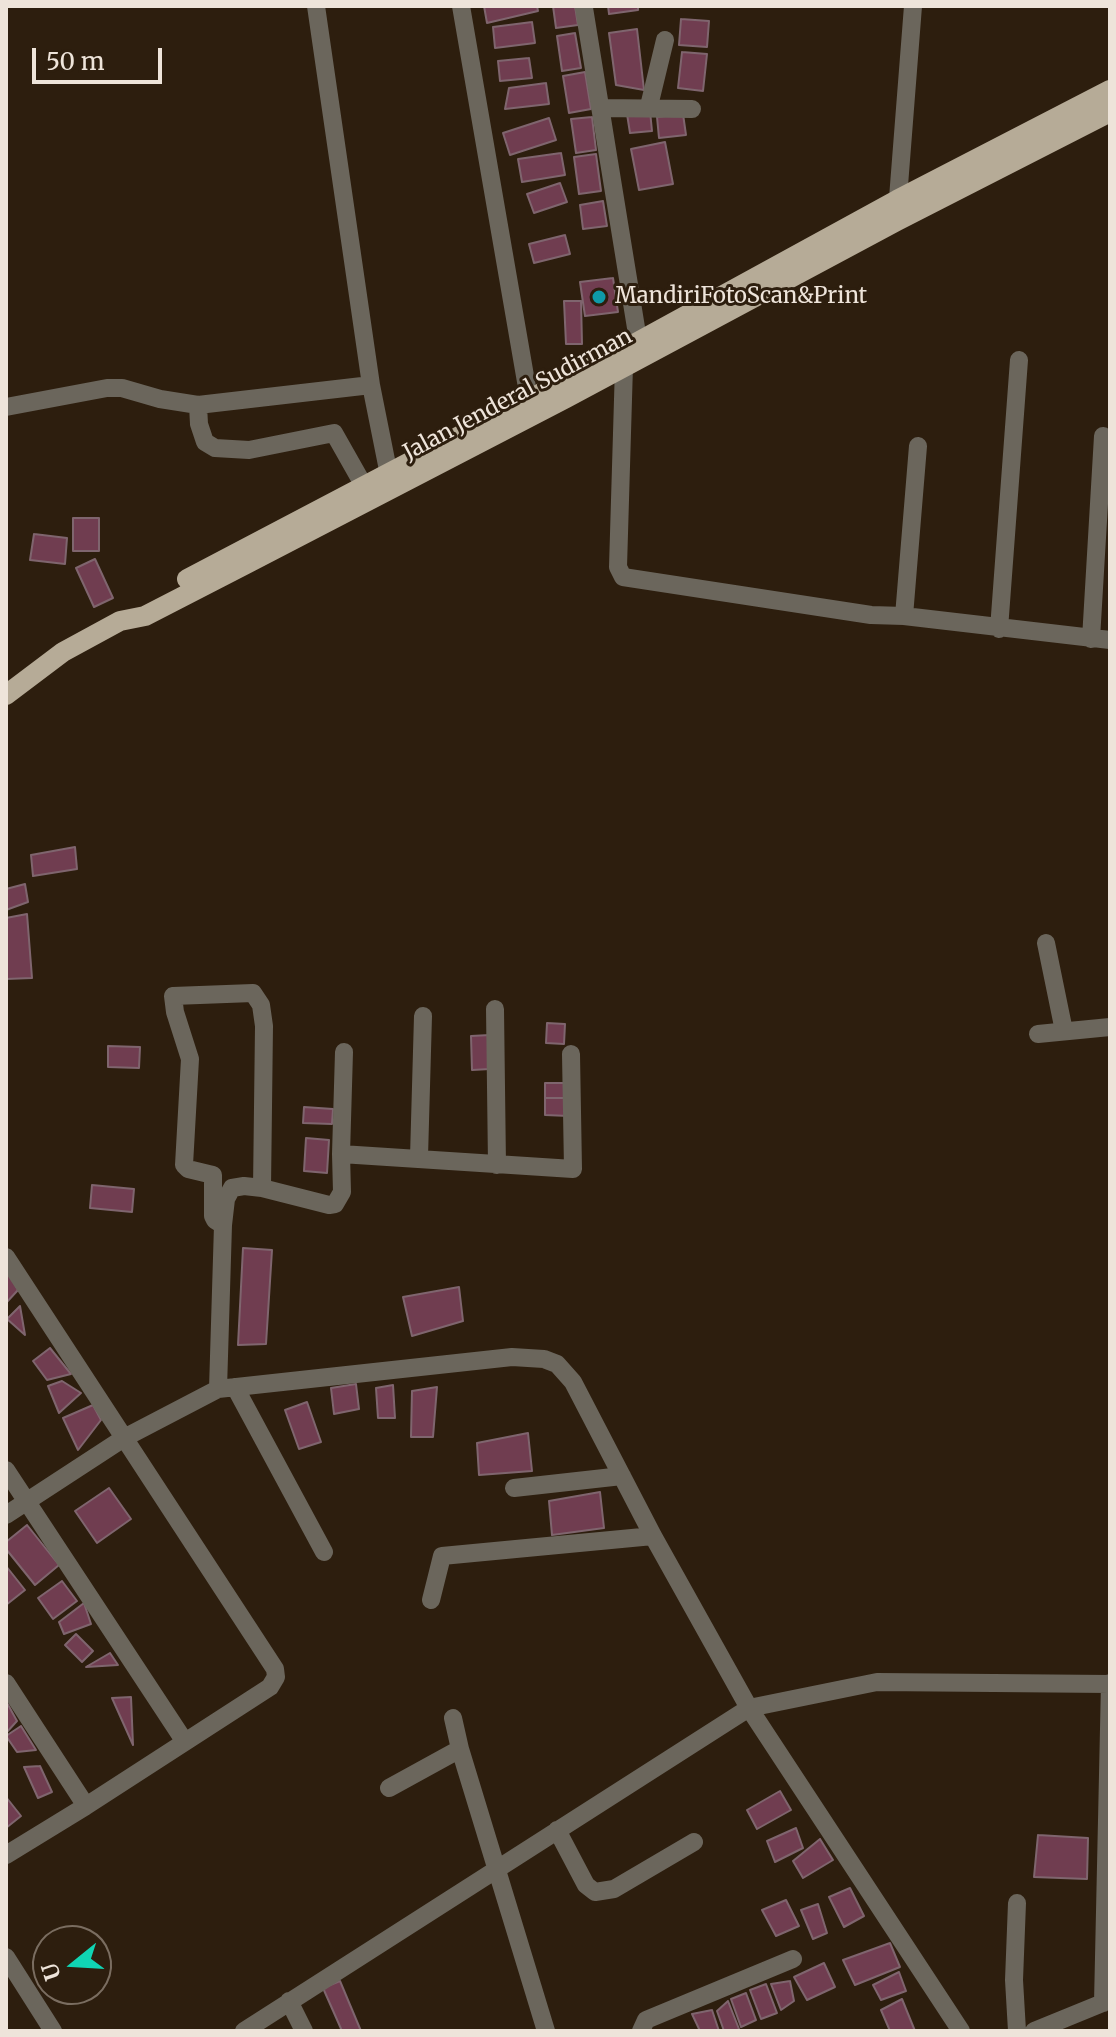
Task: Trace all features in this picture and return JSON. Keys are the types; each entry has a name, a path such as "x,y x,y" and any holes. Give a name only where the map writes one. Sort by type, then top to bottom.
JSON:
{"main road":[{"path":"6,695 63,652 120,621 138,606 364,486 389,481 529,399 628,352 897,210 1110,90"},
{"name":"Jalan Jenderal Sudirman","path":"120,621 145,616 246,564 389,481 897,210 1110,112"}],"street":[{"path":"316,6 371,385 389,481"},
{"path":"461,6 529,399"},
{"path":"897,210 913,6"},
{"path":"584,8 600,108 628,352 620,575 871,615 904,616 1101,640 1103,436"},
{"path":"649,106 665,40"},
{"path":"600,108 649,106 692,109"},
{"path":"999,629 1019,360"},
{"path":"6,407 107,388 122,388 160,399 198,405 371,385"},
{"path":"198,405 199,424 205,442 215,448 249,450 334,433 364,486"},
{"path":"904,616 918,446"},
{"path":"1046,943 1064,1031"},
{"path":"223,1225 213,1216 213,1175 188,1169 184,1165 190,1059 173,996 253,993 261,1005 264,1026 262,1188"},
{"path":"495,1009 497,1165"},
{"path":"419,1157 423,1016"},
{"path":"1038,1034 1110,1027"},
{"path":"324,1552 226,1388 223,1225 226,1199 232,1188 262,1188 335,1204 342,1192 344,1052"},
{"path":"341,1154 573,1169 571,1054"},
{"path":"6,1257 276,1673 270,1687 6,1855"},
{"path":"6,1515 124,1438 226,1388 512,1357 544,1359 563,1368 749,1708 961,2031"},
{"path":"6,1470 185,1742"},
{"path":"514,1488 622,1476"},
{"path":"431,1600 442,1556 653,1536"},
{"path":"244,2031 749,1708 877,1682 1110,1684 1106,2002 1034,2031"},
{"path":"6,1683 86,1806"},
{"path":"453,1718 546,2031"},
{"path":"389,1788 460,1749"},
{"path":"557,1830 586,1885 595,1892 614,1889 694,1842"},
{"path":"1017,1903 1014,1980 1017,2031"},
{"path":"6,1957 53,2031"},
{"path":"641,2031 646,2020 793,1959"},
{"path":"289,2001 304,2031"}],"building":[{"path":"484,6 537,6 538,11 487,23"},
{"path":"553,6 575,6 578,25 556,28"},
{"path":"608,6 638,6 638,10 609,14"},
{"path":"681,19 709,21 707,47 679,45"},
{"path":"532,22 535,43 495,48 493,27"},
{"path":"637,29 644,90 616,85 609,33"},
{"path":"575,33 581,68 562,71 557,36"},
{"path":"682,52 707,54 703,91 678,88"},
{"path":"529,58 532,78 500,81 498,61"},
{"path":"585,72 591,109 569,113 563,76"},
{"path":"546,83 549,104 505,109 509,88"},
{"path":"650,111 652,131 630,133 627,114"},
{"path":"683,114 686,135 659,138 657,117"},
{"path":"592,117 596,150 576,153 571,119"},
{"path":"549,118 556,140 510,155 503,133"},
{"path":"665,142 673,184 639,190 631,149"},
{"path":"561,153 565,175 522,182 518,159"},
{"path":"596,154 601,191 579,194 574,157"},
{"path":"560,183 567,202 534,213 527,194"},
{"path":"603,201 607,226 583,229 580,205"},
{"path":"565,235 570,254 534,263 529,244"},
{"name":"MandiriFotoScan&Print","path":"613,278 618,312 585,316 580,282"},
{"path":"564,301 581,301 582,344 566,344"},
{"path":"73,518 99,518 99,551 73,551"},
{"path":"34,534 67,538 65,564 30,560"},
{"path":"95,559 113,598 94,607 76,568"},
{"path":"75,847 77,869 33,876 31,855"},
{"path":"25,884 28,902 6,910 6,889"},
{"path":"27,914 32,978 6,979 6,918"},
{"path":"547,1023 565,1024 564,1044 546,1043"},
{"path":"490,1035 490,1069 472,1070 471,1036"},
{"path":"108,1046 140,1047 139,1068 108,1067"},
{"path":"545,1083 570,1083 569,1098 545,1098"},
{"path":"545,1098 569,1098 569,1116 545,1115"},
{"path":"304,1107 333,1109 332,1124 303,1123"},
{"path":"306,1138 329,1140 327,1173 304,1171"},
{"path":"92,1185 134,1189 132,1212 90,1208"},
{"path":"243,1248 272,1250 266,1344 238,1345"},
{"path":"6,1267 18,1290 6,1303"},
{"path":"459,1287 463,1321 412,1336 403,1297"},
{"path":"20,1306 25,1335 7,1319"},
{"path":"50,1348 71,1374 47,1380 33,1361"},
{"path":"62,1381 81,1393 59,1413 48,1386"},
{"path":"356,1384 359,1409 334,1414 331,1388"},
{"path":"393,1385 395,1418 378,1418 376,1388"},
{"path":"437,1387 433,1437 411,1437 412,1391"},
{"path":"307,1402 321,1442 299,1449 285,1410"},
{"path":"93,1405 101,1420 78,1450 63,1418"},
{"path":"528,1433 532,1471 479,1475 477,1443"},
{"path":"109,1488 131,1519 97,1543 75,1511"},
{"path":"600,1492 604,1528 552,1535 549,1501"},
{"path":"27,1525 59,1565 35,1585 6,1549 6,1542"},
{"path":"6,1566 25,1590 6,1605"},
{"path":"62,1581 77,1601 53,1619 38,1598"},
{"path":"84,1603 91,1624 64,1634 59,1622"},
{"path":"76,1634 93,1651 82,1662 65,1645"},
{"path":"110,1653 118,1665 86,1667"},
{"path":"131,1697 133,1745 112,1698"},
{"path":"6,1701 17,1721 6,1733"},
{"path":"21,1726 36,1750 17,1752 6,1736"},
{"path":"40,1766 52,1792 38,1798 24,1767"},
{"path":"780,1791 791,1810 757,1829 747,1810"},
{"path":"6,1797 21,1816 6,1828"},
{"path":"796,1828 803,1848 775,1862 767,1841"},
{"path":"1038,1835 1088,1838 1087,1879 1034,1877"},
{"path":"820,1839 833,1860 803,1878 793,1861"},
{"path":"850,1888 864,1916 844,1927 829,1897"},
{"path":"786,1900 799,1926 776,1936 762,1910"},
{"path":"818,1904 827,1933 813,1939 801,1910"},
{"path":"890,1943 900,1967 855,1985 843,1960"},
{"path":"824,1963 835,1987 807,2000 794,1977"},
{"path":"899,1972 906,1991 881,2000 873,1985"},
{"path":"340,1981 361,2031 342,2031 323,1988"},
{"path":"790,1981 794,2001 781,2010 771,1984"},
{"path":"766,1984 777,2013 761,2019 750,1990"},
{"path":"746,1993 756,2020 741,2027 731,1999"},
{"path":"902,1999 915,2031 890,2031 881,2010"},
{"path":"728,2001 739,2029 736,2031 724,2031 717,2011"},
{"path":"712,2010 719,2031 700,2031 692,2014"}],"place":[{"name":"MandiriFotoScan&Print","path":"599,297"}]}
